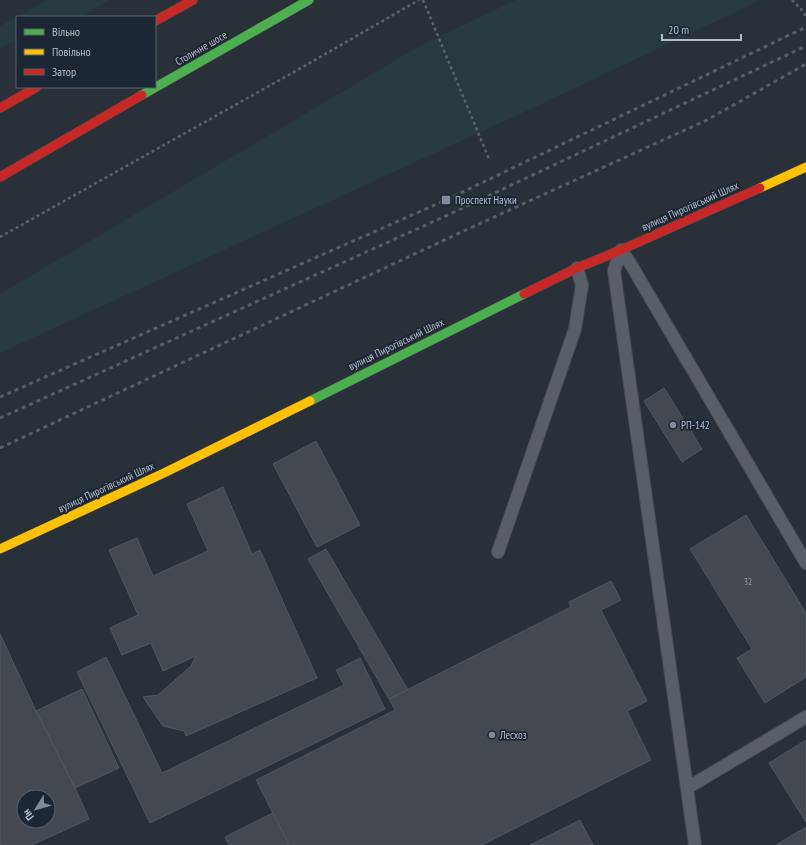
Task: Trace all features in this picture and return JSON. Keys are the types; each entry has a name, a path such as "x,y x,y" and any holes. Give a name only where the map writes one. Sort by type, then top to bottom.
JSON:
{"main road":[{"path":"156,20 192,0"},
{"name":"Столичне шосе","path":"156,88 309,0"},
{"path":"0,108 35,88"},
{"name":"Столичне шосе","path":"0,177 155,88"},
{"name":"вулиця Пирогівський Шлях","path":"0,549 164,473 577,268 621,250 806,167"}],"lane":[{"path":"621,250 634,269 806,563"},
{"path":"621,250 614,271 695,845"},
{"path":"498,552 575,329 582,285 577,268"},
{"path":"687,788 806,717"}],"path":[{"path":"0,237 419,0"},
{"path":"424,0 489,160"},
{"path":"792,0 802,10 806,17"}],"green space":[{"path":"47,0 109,0 83,16 18,16"},
{"path":"516,0 761,0 535,107 0,353 0,294 423,44"},
{"path":"16,17 16,41 0,49 0,26"}],"building":[{"name":"РП-142","path":"664,388 702,449 682,462 644,401"},
{"path":"316,441 360,525 317,547 273,464"},
{"path":"223,487 252,554 260,550 317,678 186,736 184,731 163,726 143,697 158,695 191,666 196,656 163,671 151,643 122,655 110,628 138,615 109,550 137,538 153,576 208,551 187,504"},
{"path":"746,515 806,613 806,677 765,703 737,658 752,649 690,549"},
{"path":"326,549 408,690 389,699 308,559"},
{"name":"Лесхоз","path":"611,581 621,600 601,610 647,701 627,711 651,760 482,845 289,845 256,780 395,710 389,699 571,607 569,602"},
{"path":"0,634 89,819 32,845 0,845"},
{"path":"106,657 162,773 344,685 336,670 360,658 385,709 150,823 77,672"},
{"path":"82,689 119,768 75,788 36,711"},
{"path":"806,740 806,822 769,763"},
{"path":"273,813 289,845 229,845 225,837"},
{"path":"580,820 593,845 530,845"},
{"path":"806,827 806,845 776,845"}],"railway":[{"path":"0,397 446,200 806,27"},
{"path":"0,418 450,214 806,46"},
{"path":"0,448 468,229 707,120 806,64"}],"traffic: fast":[{"path":"156,87 309,0"},
{"path":"142,95 154,88"},
{"path":"310,401 524,294"}],"traffic: slow":[{"path":"760,188 806,167"},
{"path":"0,549 164,473 310,401"}],"traffic: jam":[{"path":"156,20 193,0"},
{"path":"0,108 35,88"},
{"path":"0,177 142,95"},
{"path":"524,294 577,268 760,188"}],"place":[{"name":"Проспект Науки","path":"446,200"},
{"name":"РП-142","path":"673,425"},
{"name":"Лесхоз","path":"492,735"}]}
